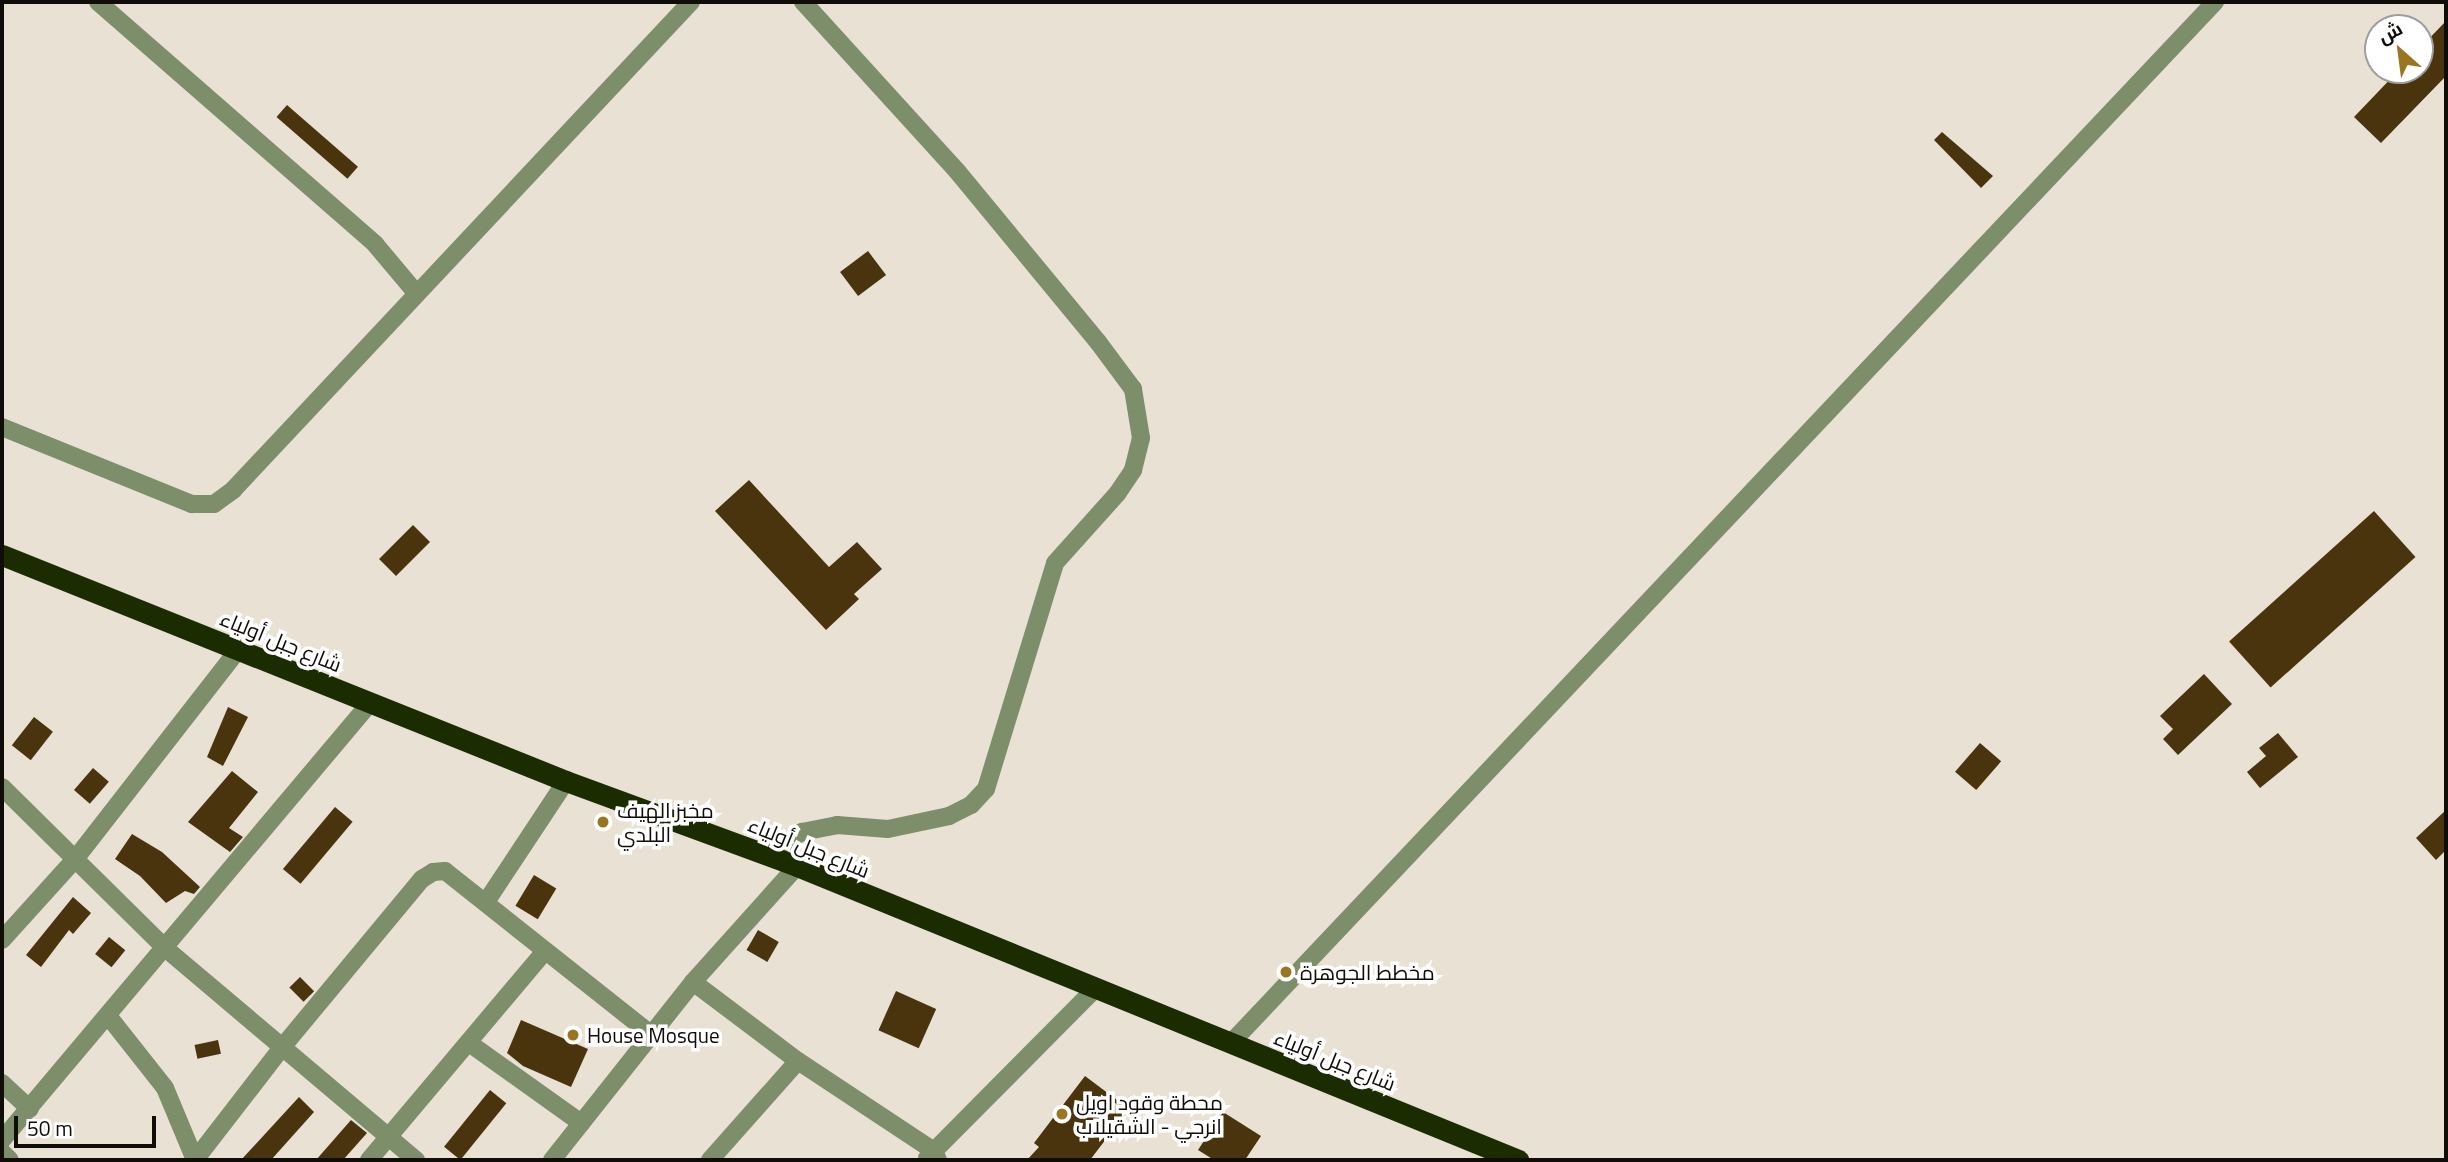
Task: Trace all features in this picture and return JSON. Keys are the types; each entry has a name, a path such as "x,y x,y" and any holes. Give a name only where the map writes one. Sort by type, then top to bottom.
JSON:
{"highway":[{"name":"شارع جبل أولياء","path":"4,558 566,781 797,866 1517,1160"}],"street":[{"path":"98,2 374,244 417,294"},
{"path":"2,427 192,504 214,504 233,490 691,2"},
{"path":"766,855 802,831 837,825 888,829 949,816 971,805 986,789 1055,563 1117,494 1133,470 1141,438 1133,389 1098,341 957,171 803,2"},
{"path":"1230,1044 2215,2"},
{"path":"2,940 76,858 238,650"},
{"path":"2,1140 370,703"},
{"path":"486,902 566,781"},
{"path":"2,787 165,948 284,1045 416,1160"},
{"path":"552,1160 693,982 797,866"},
{"path":"108,1017 165,1088 195,1160 284,1045 422,879 445,871 651,1034"},
{"path":"369,1160 545,951"},
{"path":"693,982 933,1157 1095,989"},
{"path":"469,1043 581,1123"},
{"path":"710,1160 798,1061"},
{"path":"2,1083 30,1109"},
{"path":"2,1152 10,1160"}],"building":[{"path":"2446,21 2446,76 2381,143 2354,117 2386,84 2434,84 2434,33"},
{"path":"287,105 358,167 347,179 277,117"},
{"path":"1942,132 1993,176 1981,188 1934,140"},
{"path":"868,251 886,275 858,296 840,272"},
{"path":"749,480 829,567 857,542 882,569 854,594 859,599 826,630 715,511"},
{"path":"2374,511 2415,557 2271,688 2229,641"},
{"path":"413,525 430,542 396,576 379,559"},
{"path":"2204,674 2232,704 2178,755 2163,739 2173,729 2160,716"},
{"path":"228,707 248,717 223,766 207,757"},
{"path":"34,717 53,732 31,760 12,745"},
{"path":"2278,733 2298,757 2260,788 2247,772 2266,756 2259,748"},
{"path":"1980,743 2001,761 1976,790 1955,772"},
{"path":"93,768 109,782 90,804 74,790"},
{"path":"232,771 258,792 229,828 243,837 230,852 188,822"},
{"path":"335,807 353,822 301,884 283,869"},
{"path":"2446,810 2446,850 2436,860 2416,838"},
{"path":"132,834 162,852 200,887 194,894 185,891 166,903 140,876 115,859"},
{"path":"534,875 556,888 538,919 515,906"},
{"path":"73,897 91,913 73,934 69,930 41,967 26,955"},
{"path":"758,930 779,942 767,962 746,950"},
{"path":"109,937 125,950 111,967 95,954"},
{"path":"300,977 314,991 304,1002 289,988"},
{"path":"896,991 936,1009 919,1048 879,1030"},
{"path":"521,1020 588,1049 571,1087 523,1066 507,1053"},
{"path":"218,1040 221,1054 197,1059 195,1045"},
{"path":"1085,1076 1129,1109 1090,1160 1027,1160 1039,1147 1034,1143"},
{"path":"490,1090 506,1103 460,1160 444,1147"},
{"path":"299,1097 314,1112 271,1160 241,1160"},
{"path":"1223,1112 1261,1136 1245,1160 1214,1160 1198,1150"},
{"path":"351,1120 367,1133 343,1160 316,1160"}],"place":[{"name":"مخبز الهيف البلدي","path":"603,822"},
{"name":"مخطط الجوهرة","path":"1286,972"},
{"name":"House Mosque","path":"573,1035"},
{"name":"محطة وقود اويل انرجي - الشقيلاب","path":"1062,1114"}]}
